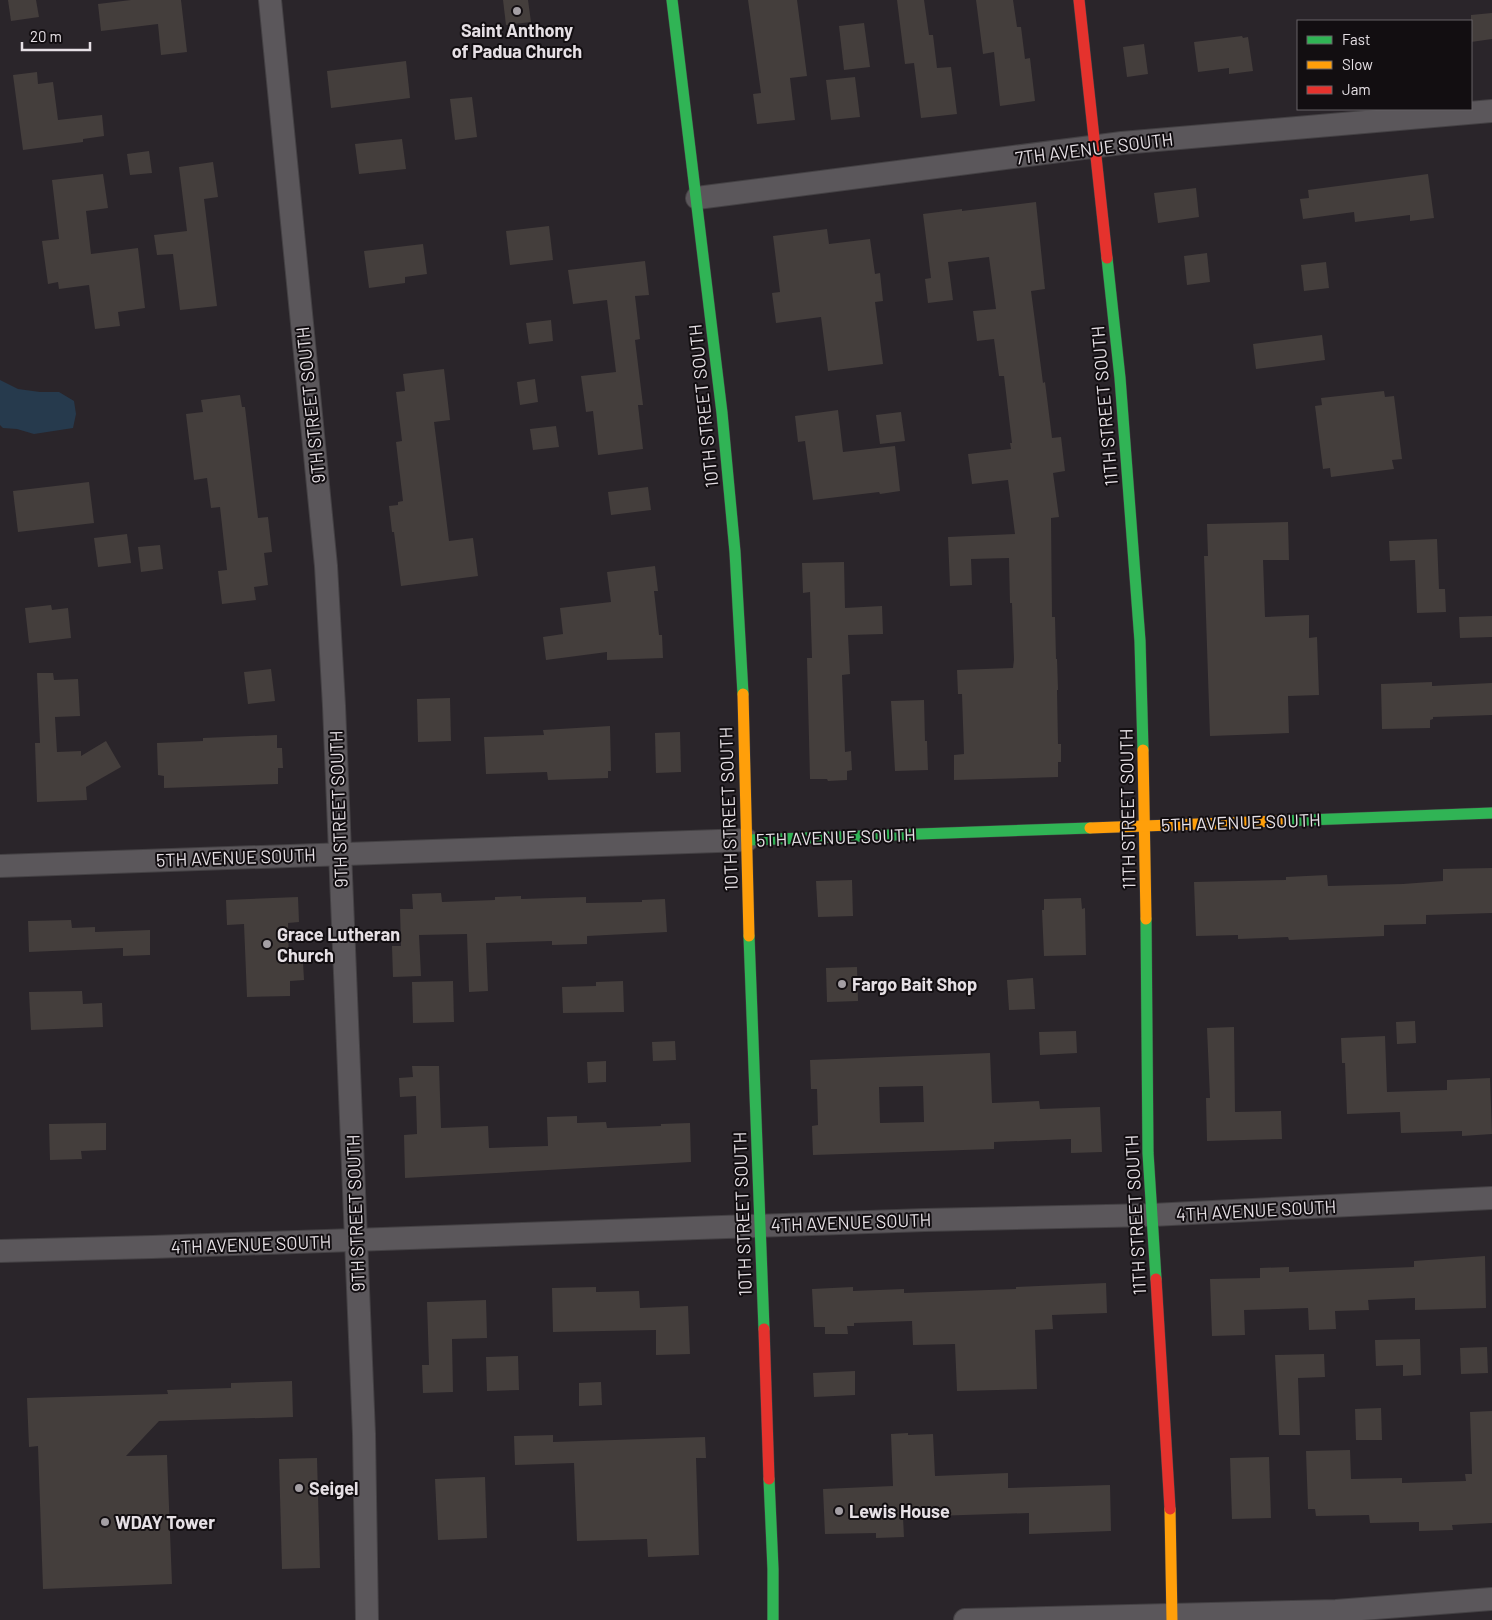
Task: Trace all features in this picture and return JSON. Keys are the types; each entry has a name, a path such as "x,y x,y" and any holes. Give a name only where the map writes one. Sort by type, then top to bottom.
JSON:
{"street":[{"name":"9TH STREET SOUTH","path":"270,0 326,566 334,706 364,1434 367,1620"},
{"name":"10TH STREET SOUTH","path":"672,0 722,413 735,552 742,661 746,840 773,1569 773,1620"},
{"name":"11TH STREET SOUTH","path":"1079,0 1120,378 1140,641 1145,825 1148,1153 1170,1516 1172,1617"},
{"name":"7TH AVENUE SOUTH","path":"697,198 1122,143 1492,110"},
{"name":"5TH AVENUE SOUTH","path":"0,866 1492,813"},
{"name":"4TH AVENUE SOUTH","path":"0,1251 152,1248 925,1220 1152,1215 1492,1198"},
{"path":"965,1620 1172,1617 1336,1611 1492,1599"}],"water":[{"path":"0,380 18,389 59,392 74,401 76,414 73,428 34,434 17,429 3,428 0,425"}],"building":[{"path":"8,0 36,0 39,17 11,21"},
{"path":"131,0 181,0 187,52 161,55 158,24 101,31 98,4"},
{"name":"Saint Anthony of Padua Church","path":"503,0 528,0 531,22 506,25"},
{"path":"748,0 797,0 807,76 790,78 795,120 757,124 753,94 761,93"},
{"path":"897,0 924,0 929,35 933,35 937,68 951,67 957,114 921,118 914,63 905,64"},
{"path":"976,0 1013,0 1017,27 1021,27 1025,59 1030,58 1035,101 1000,106 994,52 983,54"},
{"path":"1492,13 1492,39 1472,42 1471,15"},
{"path":"864,23 870,67 844,70 839,26"},
{"path":"1242,36 1243,38 1248,37 1253,71 1229,74 1229,68 1198,72 1194,42"},
{"path":"1144,44 1148,74 1127,77 1123,47"},
{"path":"406,61 410,98 331,108 327,71"},
{"path":"37,72 38,84 53,82 58,120 102,115 104,136 83,139 83,142 23,150 13,75"},
{"path":"855,77 860,117 831,120 826,80"},
{"path":"472,97 477,137 455,140 450,99"},
{"path":"402,139 406,169 359,174 355,144"},
{"path":"149,151 152,173 130,175 127,154"},
{"path":"213,162 218,197 204,199 217,306 180,310 173,254 157,255 154,235 187,231 179,167"},
{"path":"103,174 108,208 86,211 91,254 138,248 145,308 118,312 120,326 95,329 89,285 59,289 58,282 48,284 42,241 59,239 52,180"},
{"path":"1428,174 1434,218 1410,221 1410,215 1355,222 1354,212 1303,219 1300,199 1309,198 1308,190"},
{"path":"1196,188 1199,217 1158,223 1154,193"},
{"path":"1036,202 1045,289 1031,291 1052,438 1061,437 1065,471 1053,473 1059,517 1051,518 1052,617 1055,617 1058,744 1061,744 1061,762 1058,762 1058,777 954,780 954,755 964,754 962,694 958,694 957,670 1013,668 1014,660 1009,558 971,559 972,585 950,586 948,537 1015,534 1008,480 972,484 968,454 1011,449 1010,443 1012,443 1004,376 999,376 994,339 977,341 973,311 996,309 989,257 948,262 953,300 928,303 925,279 931,278 923,214"},
{"path":"549,226 553,260 510,265 506,231"},
{"path":"827,229 829,244 870,239 875,274 880,273 883,301 875,302 883,364 828,371 821,317 776,323 772,293 780,292 773,236"},
{"path":"423,244 427,274 405,277 405,283 369,288 364,251"},
{"path":"1207,253 1210,282 1187,285 1184,256"},
{"path":"645,261 649,295 635,296 640,339 635,340 643,405 638,405 643,449 598,455 593,411 586,412 581,376 616,372 607,300 573,304 568,270"},
{"path":"1326,262 1329,288 1304,291 1301,265"},
{"path":"551,320 553,341 529,344 526,323"},
{"path":"1322,335 1325,360 1256,369 1253,344"},
{"path":"444,369 450,420 434,422 449,541 473,538 478,576 401,586 389,506 398,505 398,502 403,501 396,442 402,441 396,392 405,391 403,374"},
{"path":"535,379 538,402 520,405 517,382"},
{"path":"1384,391 1385,397 1394,396 1402,459 1392,460 1394,469 1331,477 1330,468 1323,469 1315,406 1322,405 1321,398"},
{"path":"240,395 242,407 245,407 258,518 268,517 272,552 264,553 268,585 254,587 256,600 222,604 218,571 227,570 220,507 211,508 207,478 194,480 186,414 203,412 201,400"},
{"path":"838,410 843,452 895,446 900,491 813,500 805,441 798,442 795,416"},
{"path":"901,412 905,441 880,444 876,415"},
{"path":"556,426 559,447 533,450 530,429"},
{"path":"89,482 94,523 18,532 13,491"},
{"path":"648,487 651,510 611,515 608,492"},
{"path":"1288,522 1289,560 1263,560 1265,617 1309,615 1309,638 1317,637 1319,695 1288,696 1289,733 1210,736 1204,556 1208,556 1207,524"},
{"path":"127,534 131,563 98,567 94,538"},
{"path":"1437,539 1439,589 1445,589 1446,612 1417,613 1415,560 1390,561 1389,541"},
{"path":"160,545 163,569 141,572 138,547"},
{"path":"844,562 845,608 882,606 883,634 848,635 850,674 842,675 845,752 851,751 852,770 847,771 847,780 828,781 827,779 810,779 807,658 812,658 810,592 803,593 802,563"},
{"path":"655,566 658,591 654,591 659,635 662,635 663,658 607,660 607,652 546,660 543,637 563,634 560,608 611,602 607,572"},
{"path":"51,605 52,610 68,608 71,638 29,643 25,608"},
{"path":"1492,616 1492,637 1460,638 1459,617"},
{"path":"271,669 275,701 248,704 244,672"},
{"path":"37,673 53,673 54,680 78,679 80,716 55,717 57,752 81,751 81,756 106,741 121,767 86,787 87,800 37,802 35,743 40,743"},
{"path":"1432,682 1432,686 1492,683 1492,715 1433,717 1430,720 1430,728 1382,729 1381,684"},
{"path":"450,698 451,741 418,742 417,699"},
{"path":"924,700 928,770 895,771 891,701"},
{"path":"610,726 611,771 608,771 608,778 548,780 547,772 486,774 484,737 544,735 543,730"},
{"path":"680,732 681,772 656,773 655,733"},
{"path":"277,735 277,748 282,748 283,768 278,768 278,784 164,788 164,776 158,775 157,743 203,741 203,738"},
{"path":"1492,868 1492,913 1426,915 1426,924 1384,925 1384,936 1289,940 1288,937 1238,939 1238,935 1196,936 1194,882 1286,880 1286,877 1327,875 1328,886 1403,884 1443,881 1443,869"},
{"path":"852,880 853,916 818,917 816,881"},
{"path":"441,893 442,902 495,900 495,897 521,896 521,899 586,897 586,903 642,902 642,900 665,899 667,932 587,936 587,944 552,945 552,941 486,943 488,991 469,992 467,934 419,935 421,976 393,977 392,946 401,946 400,909 413,909 412,894"},
{"name":"Grace Lutheran Church","path":"298,897 299,922 288,923 289,963 303,962 304,980 290,981 290,996 247,997 244,924 227,925 226,900"},
{"path":"1081,898 1082,909 1085,908 1086,955 1044,956 1042,910 1044,910 1044,899"},
{"path":"71,920 72,928 95,927 95,932 150,930 150,955 123,956 123,948 29,952 28,921"},
{"name":"Fargo Bait Shop","path":"857,967 858,1001 827,1002 826,968"},
{"path":"1033,978 1035,1009 1009,1010 1007,980"},
{"path":"453,981 454,1022 413,1023 412,982"},
{"path":"623,981 624,1012 563,1013 562,987 596,986 596,982"},
{"path":"82,991 83,1004 102,1003 103,1027 31,1030 29,992"},
{"path":"1415,1021 1416,1043 1397,1044 1396,1022"},
{"path":"1234,1027 1235,1112 1281,1111 1282,1139 1207,1141 1206,1098 1210,1098 1207,1028"},
{"path":"1076,1031 1077,1053 1040,1055 1039,1032"},
{"path":"1385,1036 1387,1092 1447,1090 1447,1080 1490,1078 1492,1134 1462,1136 1462,1131 1401,1133 1400,1112 1347,1114 1345,1063 1342,1063 1341,1038"},
{"path":"675,1041 676,1060 653,1061 652,1042"},
{"path":"990,1053 992,1103 1039,1101 1040,1109 1100,1107 1102,1152 1071,1153 1071,1139 994,1142 994,1149 813,1155 812,1126 818,1125 817,1089 811,1089 810,1060","holes":["923,1086 924,1122 880,1123 879,1087"]},
{"path":"606,1061 606,1082 588,1083 587,1062"},
{"path":"412,1066 439,1066 441,1128 488,1126 489,1148 548,1146 547,1117 577,1116 577,1123 606,1122 607,1128 690,1123 691,1162 405,1178 404,1135 417,1134 416,1096 400,1097 399,1078 413,1077"},
{"path":"106,1123 106,1150 81,1151 82,1159 50,1160 49,1124"},
{"path":"1485,1256 1486,1308 1415,1310 1415,1298 1368,1300 1369,1310 1335,1311 1336,1329 1309,1330 1308,1308 1244,1310 1245,1335 1212,1336 1210,1279 1260,1278 1260,1268 1289,1267 1289,1272 1414,1267 1414,1261"},
{"path":"1106,1283 1107,1313 1052,1315 1053,1329 1035,1330 1037,1389 957,1391 955,1344 913,1345 912,1321 854,1323 854,1326 847,1326 848,1334 825,1334 825,1327 814,1327 812,1289 853,1287 853,1291 904,1289 904,1293 1016,1289 1016,1287"},
{"path":"596,1287 596,1292 639,1291 640,1308 688,1306 690,1354 656,1355 656,1330 553,1332 552,1288"},
{"path":"486,1300 487,1338 452,1339 453,1392 423,1393 422,1365 429,1365 427,1302"},
{"path":"1420,1339 1421,1375 1403,1376 1403,1365 1376,1366 1375,1340"},
{"path":"1487,1347 1488,1373 1461,1374 1460,1348"},
{"path":"1324,1354 1325,1377 1298,1378 1300,1435 1279,1435 1275,1355"},
{"path":"518,1356 519,1390 487,1391 486,1357"},
{"path":"855,1371 855,1395 814,1397 813,1373"},
{"name":"WDAY Tower","path":"292,1381 293,1417 159,1421 126,1456 167,1455 172,1584 43,1589 38,1446 29,1447 27,1398 168,1394 167,1390 231,1388 231,1383"},
{"path":"601,1382 602,1405 579,1406 579,1383"},
{"path":"1381,1408 1382,1440 1356,1440 1355,1409"},
{"path":"1492,1411 1492,1523 1452,1525 1453,1530 1419,1531 1419,1522 1370,1523 1369,1515 1316,1516 1315,1509 1308,1509 1306,1451 1350,1450 1351,1479 1402,1478 1402,1483 1466,1481 1465,1474 1472,1474 1470,1412"},
{"path":"908,1433 908,1435 933,1434 935,1476 1008,1473 1008,1488 1110,1485 1111,1531 1029,1534 1029,1513 903,1517 904,1537 876,1538 876,1533 825,1534 823,1489 893,1486 891,1434"},
{"path":"553,1435 553,1442 705,1437 706,1458 696,1458 699,1555 648,1557 647,1539 577,1541 574,1463 515,1465 514,1436"},
{"path":"1269,1457 1271,1518 1232,1519 1230,1458"},
{"path":"317,1458 320,1568 282,1569 279,1459"},
{"path":"485,1477 487,1538 438,1540 435,1479"}],"traffic: fast":[{"path":"672,0 722,413 735,552 743,694"},
{"path":"1107,258 1120,378 1140,641 1143,750"},
{"path":"1280,821 1492,813"},
{"path":"747,840 1090,828"},
{"path":"1146,919 1148,1153 1156,1279"},
{"path":"749,936 764,1329"},
{"path":"769,1479 773,1620"}],"traffic: slow":[{"path":"743,694 749,936"},
{"path":"1143,750 1146,919"},
{"path":"1090,828 1280,821"},
{"path":"1170,1509 1172,1620"}],"traffic: jam":[{"path":"1079,0 1107,258"},
{"path":"1156,1279 1170,1509"},
{"path":"764,1329 769,1479"}],"place":[{"name":"Saint Anthony of Padua Church","path":"517,11"},
{"name":"Grace Lutheran Church","path":"267,944"},
{"name":"Fargo Bait Shop","path":"842,984"},
{"name":"Seigel","path":"299,1488"},
{"name":"Lewis House","path":"839,1511"},
{"name":"WDAY Tower","path":"105,1522"}]}
